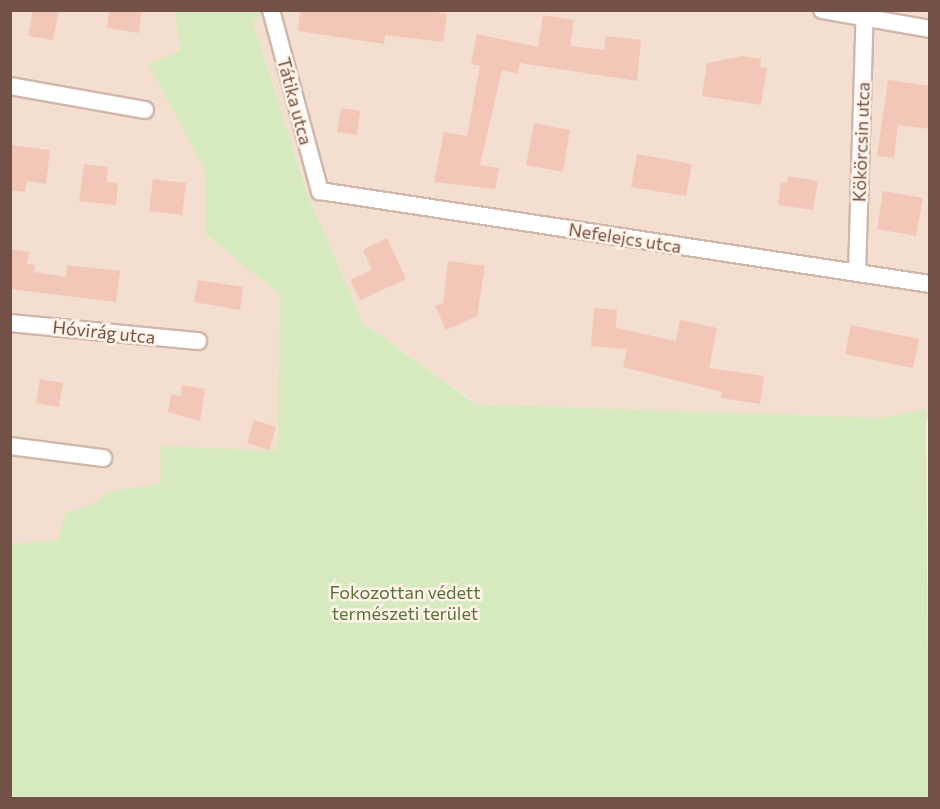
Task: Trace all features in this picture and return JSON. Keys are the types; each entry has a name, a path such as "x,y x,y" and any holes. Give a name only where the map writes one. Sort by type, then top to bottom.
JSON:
{"street":[{"name":"Tátika utca","path":"271,10 320,191"},
{"path":"822,10 864,14 930,29"},
{"name":"Kökörcsin utca","path":"857,273 864,14"},
{"path":"10,86 145,110"},
{"name":"Nefelejcs utca","path":"320,191 930,284"},
{"name":"Hóvirág utca","path":"10,323 198,341"},
{"path":"10,446 103,458"}],"shaded area":[{"path":"265,10 929,11 929,420 477,404 363,323 308,196 252,20 265,15"},
{"path":"10,11 175,11 180,51 148,64 205,171 205,234 280,295 281,461 169,484 44,552 11,550"}],"green space":[{"name":"Fokozottan védett természeti terület","path":"175,11 265,11 266,15 252,20 308,196 363,323 476,404 882,418 926,409 929,798 11,798 10,544 58,540 66,513 97,502 108,492 161,483 160,446 278,451 280,295 205,234 205,171 148,64 180,51"}],"building":[{"path":"33,10 59,10 53,40 28,36"},
{"path":"109,10 142,10 139,33 107,28"},
{"path":"300,10 423,10 447,14 443,42 385,35 384,44 298,31"},
{"path":"543,15 574,20 570,46 604,50 606,36 641,40 637,81 520,63 518,74 502,70 480,165 499,168 495,189 434,182 444,132 467,136 480,66 471,64 477,34 538,47"},
{"path":"742,56 761,59 760,67 767,68 761,105 702,96 707,63"},
{"path":"888,80 930,86 930,129 898,125 894,158 877,156"},
{"path":"341,108 360,111 357,135 337,132"},
{"path":"534,123 570,130 563,172 526,165"},
{"path":"10,145 50,150 46,184 27,181 25,192 10,190"},
{"path":"637,154 692,164 686,196 631,187"},
{"path":"84,164 108,167 106,182 118,183 116,205 79,201"},
{"path":"788,176 818,181 813,210 778,205 781,182 787,183"},
{"path":"153,179 186,183 182,215 149,211"},
{"path":"883,191 923,198 916,236 877,229"},
{"path":"387,238 406,279 360,300 350,280 372,270 363,250"},
{"path":"10,249 29,252 27,264 35,265 34,272 66,277 67,265 120,271 116,302 10,289"},
{"path":"448,261 485,266 477,316 446,330 435,306 443,303"},
{"path":"198,280 243,287 240,310 194,302"},
{"path":"594,308 617,310 616,328 676,341 680,320 717,328 709,368 764,376 760,404 721,398 722,392 623,367 627,349 591,346"},
{"path":"851,325 919,339 913,368 845,354"},
{"path":"40,379 63,383 59,407 36,403"},
{"path":"182,385 205,389 200,421 168,412 171,395 181,396"},
{"path":"254,420 276,427 269,450 247,443"}]}
